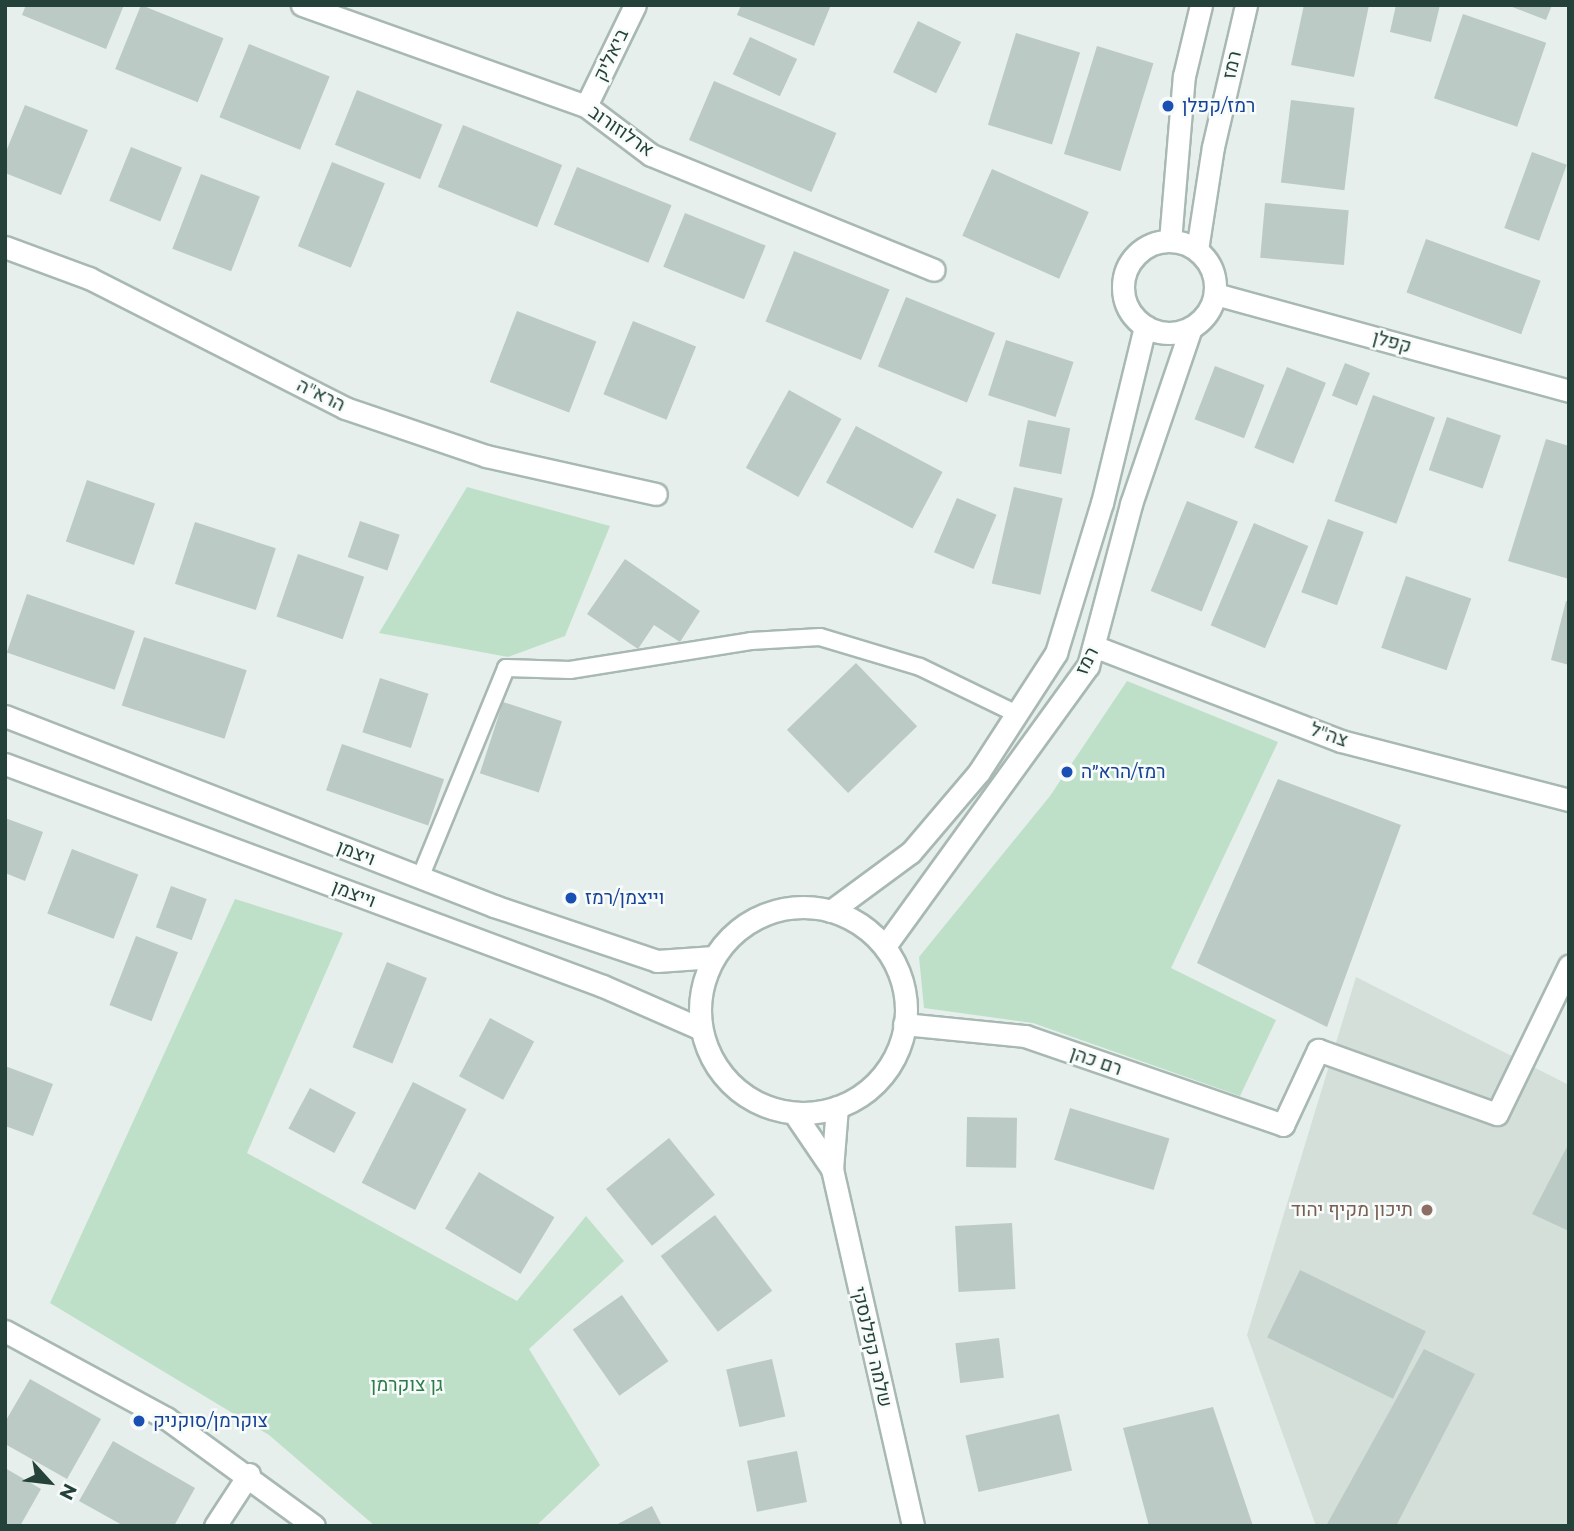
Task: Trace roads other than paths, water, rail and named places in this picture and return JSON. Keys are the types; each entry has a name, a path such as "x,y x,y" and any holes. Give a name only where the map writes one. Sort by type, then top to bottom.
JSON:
{"street":[{"name":"ארלוזורוב","path":"302,5 586,106 651,155 934,270"},
{"name":"ביאליק","path":"586,106 635,5"},
{"path":"1170,241 1184,76 1200,5"},
{"name":"רמז","path":"1197,250 1213,147 1247,5"},
{"path":"1170,241 1197,250 1212,269 1215,294 1211,308 1191,328 1168,332 1145,326 1126,304 1125,275 1142,250 1170,241"},
{"name":"הרא\"ה","path":"5,247 89,278 345,408 486,456 656,494"},
{"name":"קפלן","path":"1215,294 1569,391"},
{"name":"רמז","path":"831,911 911,852 978,772 1056,653 1102,503 1145,326"},
{"name":"רמז","path":"885,946 1062,708 1096,647 1130,504 1191,328"},
{"name":"צה\"ל","path":"1096,647 1341,741 1569,800"},
{"name":"ויצמן","path":"5,716 420,878 657,961 714,957"},
{"name":"וייצמן","path":"5,764 603,986 701,1029"},
{"path":"786,907 831,911 866,928 885,946 902,981 904,1024 891,1062 876,1082 837,1107 794,1113 765,1106 740,1092 721,1073 701,1029 702,986 714,957 733,934 756,917 786,907"},
{"name":"רם כהן","path":"904,1024 1025,1036 1283,1125 1318,1050 1497,1114 1569,966"},
{"path":"832,1169 837,1107"},
{"path":"794,1113 832,1169"},
{"name":"שלמה קפלנסקי","path":"832,1169 913,1526"},
{"path":"5,1331 166,1418 249,1474 314,1526"},
{"path":"215,1526 249,1474"}],"lane":[{"path":"420,878 506,668 570,670 751,641 820,637 920,667 1017,714"}],"place":[{"name":"רמז/קפלן","path":"1168,106"},
{"name":"רמז/הרא״ה","path":"1067,772"},
{"name":"וייצמן/רמז","path":"571,898"},
{"name":"תיכון מקיף יהוד","path":"1427,1210"},
{"name":"צוקרמן/סוקניק","path":"139,1421"}],"park label":[{"name":"גן צוקרמן","path":"407,1385"}]}
